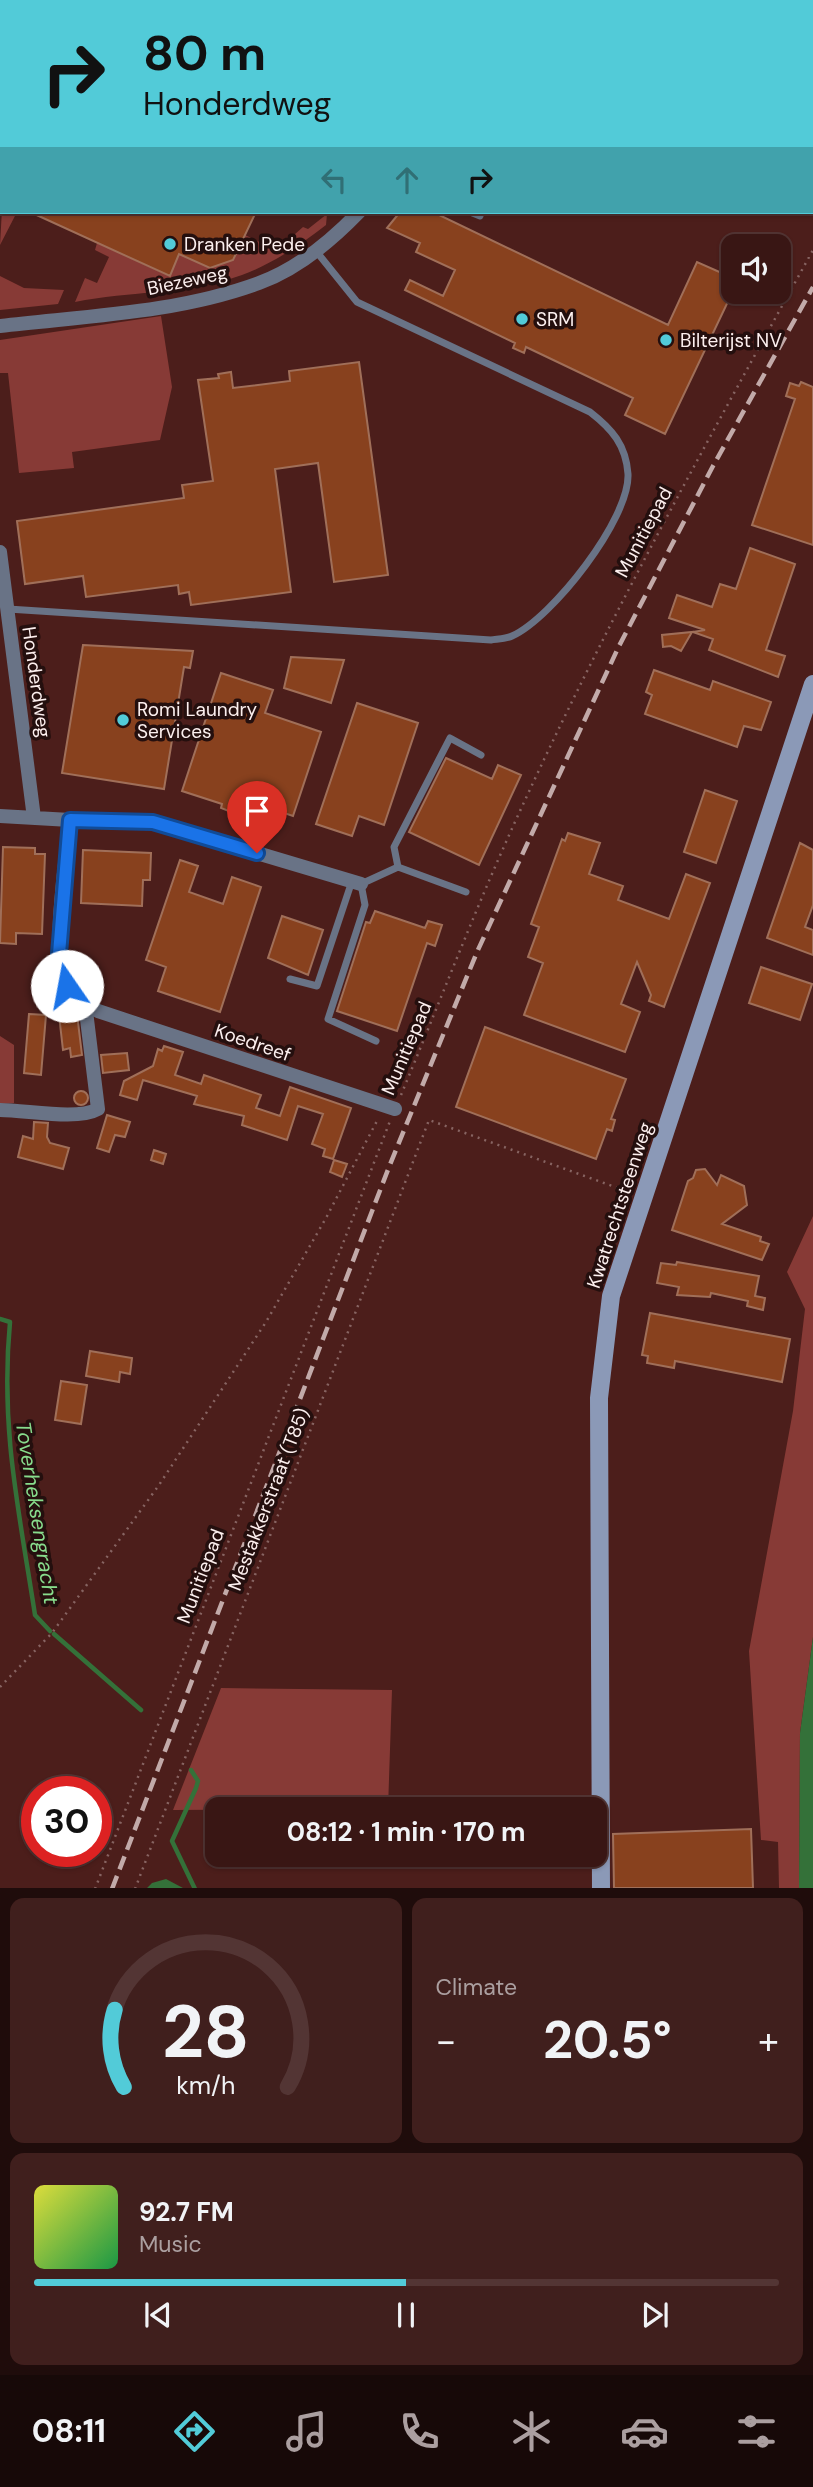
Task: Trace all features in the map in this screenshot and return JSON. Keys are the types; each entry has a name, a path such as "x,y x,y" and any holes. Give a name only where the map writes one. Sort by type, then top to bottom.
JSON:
{"street":[{"name":"Biezeweg","path":"0,326 157,308 259,283 316,251 357,214"},
{"name":"Honderdweg","path":"0,552 34,818"},
{"name":"Kwatrechtsteenweg","path":"601,1888 599,1398 611,1296 813,684"},
{"path":"0,816 153,822 357,883"},
{"path":"0,1110 32,1110 78,1116 98,1109 85,1003 67,986 59,954 70,820"},
{"name":"Koedreef","path":"85,1003 98,1010 390,1108"}],"lane":[{"path":"475,214 480,216"},
{"path":"8,609 491,640 510,638 528,626 590,563 626,486 626,458 618,437 590,412 357,302 316,251"},
{"path":"398,867 394,847 450,738 481,755"},
{"path":"290,979 317,986 357,883 398,867 466,892"},
{"path":"357,883 365,905 328,1018 376,1041"}],"path":[{"name":"Munitiepad","path":"95,1888 390,1108 515,822 590,666 687,480 813,250"},
{"path":"0,1687 51,1633 159,1485 266,1322 390,1108"},
{"name":"Mestakkerstraat (T85)","path":"135,1888 191,1735 429,1120 643,1196"}],"shaded area":[{"path":"2,214 16,214 0,245"},
{"path":"327,214 326,225 306,240 275,260 242,275 202,286 75,302 85,278 97,283 109,257 95,250 97,243 169,276 179,254 210,268 233,260 245,235 277,250 303,227 308,229"},
{"path":"0,276 24,288 64,290 58,304 0,310"},
{"path":"161,316 172,387 160,440 72,452 74,468 19,473 8,373 0,373 0,340"},
{"path":"0,1036 14,1045 14,1103 0,1104"},
{"path":"813,1216 813,1637 800,1733 799,1888 779,1888 778,1842 761,1840 749,1651 793,1411 805,1309 787,1272"},
{"path":"813,1637 813,1888 799,1888 800,1733"},
{"path":"221,1688 392,1690 388,1797 205,1797 205,1810 173,1810"},
{"path":"166,1879 183,1888 147,1888 152,1883"}],"building":[{"name":"Dranken Pede","path":"34,214 255,214 233,260 210,268 179,254 170,276"},
{"path":"398,214 437,214 668,325 697,262 721,273 721,304 727,304 665,434 625,415 633,398 526,347 524,353 513,348 515,343 405,290 410,280 443,296 455,270 416,252 420,243 387,228"},
{"path":"359,362 388,575 334,582 318,463 275,469 291,592 191,605 189,592 179,594 178,585 86,597 83,576 25,584 17,521 184,498 182,485 213,481 198,380 219,378 218,374 231,372 233,388 290,381 289,371"},
{"path":"801,382 813,387 813,545 752,525 795,399 786,396 790,383 799,386"},
{"path":"750,548 795,564 766,650 785,656 778,677 709,650 713,639 693,632 705,630 669,618 677,595 712,607 720,584 736,589"},
{"path":"692,632 681,651 671,646 663,647 662,635"},
{"name":"Romi Laundry Services","path":"83,645 193,651 190,668 184,667 164,789 62,773"},
{"path":"291,657 344,660 331,703 284,688"},
{"path":"654,670 710,690 713,681 771,702 761,730 744,726 737,747 645,714 652,695 646,692"},
{"path":"221,673 273,690 265,713 321,732 293,816 236,797 231,812 221,808 222,804 182,791"},
{"path":"357,703 418,723 384,825 359,816 352,836 316,824"},
{"path":"446,758 492,779 498,765 521,775 479,865 409,832"},
{"path":"705,790 737,801 716,863 684,852"},
{"path":"568,833 600,843 589,874 623,886 618,900 669,919 686,874 710,883 664,1007 649,1001 651,995 637,962 621,1004 640,1012 625,1052 524,1015 543,963 528,957 539,927 531,924 562,839 565,841"},
{"path":"800,843 813,850 813,905 805,927 813,930 813,955 767,938"},
{"path":"3,847 35,848 35,854 45,854 42,934 16,933 16,944 0,943"},
{"path":"83,850 151,853 150,880 143,880 142,906 81,903"},
{"path":"180,860 198,866 189,892 223,904 232,877 261,887 220,1012 158,991 166,967 146,960"},
{"path":"375,911 425,928 428,921 442,925 435,946 427,943 397,1031 337,1011 366,922 370,923"},
{"path":"282,916 323,930 308,975 268,958"},
{"path":"761,967 812,984 800,1020 749,1003"},
{"path":"71,1012 77,1014 82,1055 71,1057 70,1048 63,1050 59,1015"},
{"path":"29,1014 46,1015 41,1075 24,1073"},
{"path":"485,1027 626,1079 611,1119 615,1120 612,1131 607,1129 596,1159 456,1107"},
{"path":"164,1046 183,1052 175,1075 201,1084 204,1075 261,1095 256,1108 280,1116 290,1087 351,1108 333,1159 323,1156 325,1149 312,1144 323,1114 298,1106 287,1140 242,1125 244,1116 194,1104 197,1096 143,1080 137,1100 120,1095 124,1081 153,1066 158,1049 162,1051"},
{"path":"127,1053 129,1070 103,1073 101,1055"},
{"path":"81,1091 86,1093 86,1103 81,1105 76,1103 74,1098 76,1093"},
{"path":"107,1115 130,1122 125,1137 115,1135 109,1152 97,1148"},
{"path":"34,1122 48,1123 47,1137 50,1143 69,1148 63,1169 18,1157 23,1136 33,1139"},
{"path":"154,1150 166,1154 163,1164 151,1160"},
{"path":"334,1160 347,1164 342,1177 330,1172"},
{"path":"705,1169 717,1185 721,1175 744,1186 747,1205 722,1224 761,1237 760,1241 769,1244 762,1260 672,1230 688,1181 693,1178 696,1170"},
{"path":"677,1262 759,1276 755,1296 765,1298 763,1310 747,1306 748,1301 711,1293 710,1297 677,1295 679,1287 657,1283 661,1263 676,1265"},
{"path":"650,1313 790,1339 782,1382 675,1361 674,1368 647,1363 648,1356 642,1355"},
{"path":"90,1351 132,1358 130,1374 120,1372 119,1382 86,1376"},
{"path":"61,1381 87,1385 81,1424 55,1420"},
{"path":"751,1829 753,1888 614,1888 613,1834"}],"waterway":[{"name":"Toverheksengracht","path":"0,1319 10,1322 7,1398 9,1434 35,1615 50,1631"},
{"name":"Toverheksengracht","path":"54,1634 141,1710"},
{"name":"Toverheksengracht","path":"191,1770 198,1781 172,1841 195,1888"}],"railway":[{"path":"112,1888 389,1167 477,952 619,646 713,466 813,287"}],"place":[{"name":"Dranken Pede","path":"170,244"},
{"name":"SRM","path":"522,319"},
{"name":"Bilterijst NV","path":"666,340"},
{"name":"Romi Laundry Services","path":"123,720"}],"route":[{"path":"67,986 59,954 70,820 153,822 257,853"}]}
